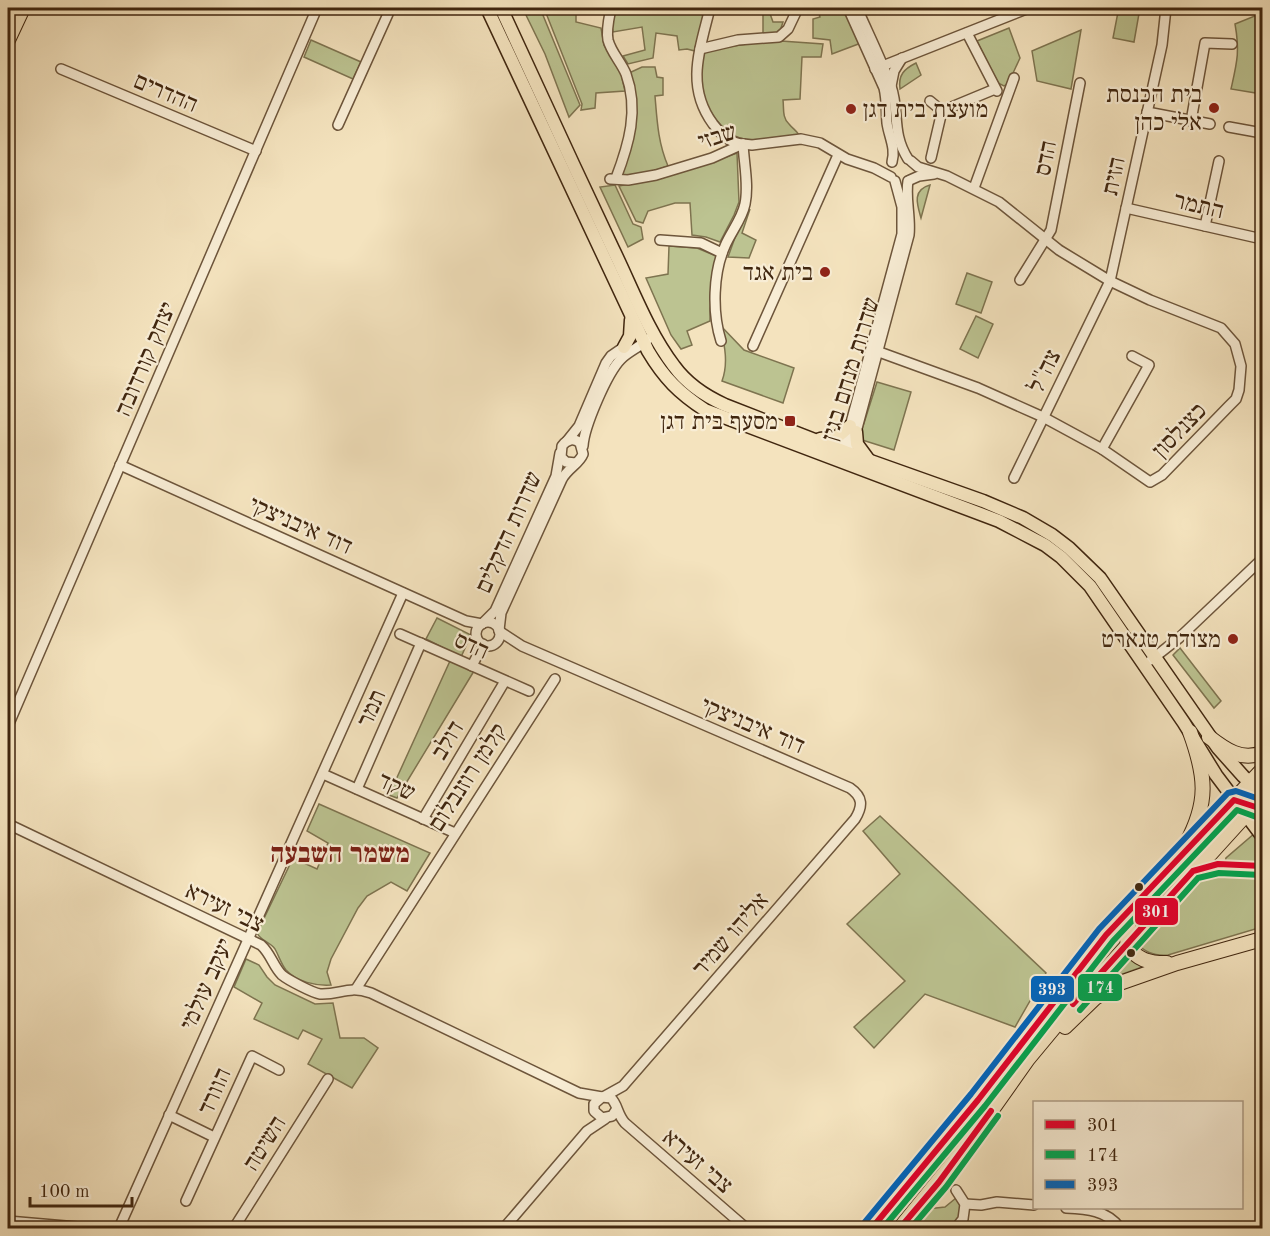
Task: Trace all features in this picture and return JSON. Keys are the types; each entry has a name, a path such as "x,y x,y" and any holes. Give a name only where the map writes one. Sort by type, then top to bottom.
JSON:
{"highway":[{"path":"8,15 11,8"},
{"path":"8,40 23,8"},
{"path":"1178,858 1194,830 1204,799 1202,769 1190,732"},
{"path":"1209,737 1238,755 1252,757 1263,753"},
{"path":"872,1228 984,1092 1083,963 1148,888 1263,770"},
{"path":"1234,800 1258,804"},
{"path":"900,1228 952,1165 1034,1051 1127,943 1258,804"},
{"path":"1148,888 1129,921 1125,937 1127,943 1133,952 1148,961 1177,963"},
{"path":"998,1102 1073,1018 1095,998 1131,978 1263,938"}],"main road":[{"path":"488,8 631,315 646,337 700,391 725,405 817,439 844,454 999,521 1045,545 1061,557 1090,586 1209,737 1250,783 1258,804 1263,836"},
{"path":"501,8 571,161 646,337 654,361 676,390 705,410 844,454 868,459 1004,509 1052,535 1100,578 1190,732 1234,800"},
{"path":"631,315 627,349 642,351 654,361"},
{"path":"817,439 837,437 853,429 857,444 868,459"}],"street":[{"name":"יצחק קורדובה","path":"8,726 318,8"},
{"path":"338,125 388,8"},
{"name":"שבזי","path":"611,8 609,42 626,73 633,118 629,140 613,179 628,180 656,176 712,158 742,144 810,140 893,179"},
{"path":"710,8 700,49 697,91 706,115 721,134 742,144 746,191 745,205 722,253 714,304 716,325 721,341"},
{"path":"700,49 738,40 779,37 788,29 798,8"},
{"path":"848,8 879,68 891,86 900,142 915,169 910,180"},
{"path":"857,8 879,68 887,102 887,120 894,150 889,170 893,179 903,183 919,176 939,173"},
{"path":"879,68 1029,8"},
{"name":"הזית","path":"1110,281 1163,38 1166,8"},
{"path":"967,33 995,89 1008,96"},
{"path":"1191,121 1206,43 1232,44"},
{"path":"891,86 894,71 902,58"},
{"name":"ההדרים","path":"62,69 256,151"},
{"path":"974,188 1014,78"},
{"name":"הדס","path":"1020,280 1053,223 1080,83"},
{"path":"942,111 995,89"},
{"path":"930,101 942,111"},
{"path":"931,158 942,111"},
{"path":"1147,112 1210,124"},
{"path":"1229,127 1263,133"},
{"path":"753,346 838,154"},
{"path":"892,162 900,157 910,160 923,169 939,173 974,188 999,202 1059,250 1110,281"},
{"path":"1204,226 1219,161"},
{"name":"שבזי","path":"866,165 883,165 892,162"},
{"name":"שדרות מנחם בגין","path":"844,454 874,350 902,234 902,207 893,179"},
{"name":"שדרות מנחם בגין","path":"874,350 909,235 910,180"},
{"name":"התמר","path":"1126,208 1263,239"},
{"path":"660,240 701,243 722,253"},
{"name":"כצנלסון","path":"874,350 968,384 1043,417 1102,449 1150,482 1156,480 1236,399 1241,378 1239,355 1235,344 1221,328 1150,300 1110,281"},
{"name":"צה\"ל","path":"1014,478 1110,281"},
{"path":"627,349 609,376 584,434 582,458 576,463 566,462 560,453 562,446 579,426 606,363 627,349 646,337"},
{"path":"1102,449 1149,365 1132,356"},
{"path":"567,441 578,441 582,447"},
{"name":"שדרות הדקלים","path":"483,623 495,611 559,467 560,453"},
{"name":"שדרות הדקלים","path":"499,630 501,613 558,489 566,472 576,463"},
{"name":"דוד איבניצקי","path":"120,465 466,621 475,628 477,635"},
{"path":"1150,661 1179,638 1263,559"},
{"name":"יעקב עולמי","path":"120,1228 403,592"},
{"name":"דוד איבניצקי","path":"466,621 483,623"},
{"path":"483,623 493,623 499,630 498,640 489,645 483,644 477,635 478,628 483,623"},
{"name":"דוד איבניצקי","path":"499,630 522,646 850,788 860,796 861,805"},
{"name":"הדס","path":"400,634 529,692"},
{"name":"תמר","path":"357,789 421,643"},
{"name":"דוד איבניצקי","path":"495,643 522,646"},
{"path":"472,666 483,644"},
{"name":"קלמן רוזנבלום","path":"356,989 555,679"},
{"name":"דולב","path":"423,819 505,681"},
{"name":"שקד","path":"323,774 455,832"},
{"name":"אליהו שמיר","path":"603,1096 623,1086 855,819 861,805"},
{"name":"צבי זעירא","path":"8,824 248,938 267,950 284,977 314,992 320,994 356,989 371,993 579,1093 603,1096"},
{"name":"הוורד","path":"186,1201 252,1056 279,1070"},
{"name":"השיטה","path":"234,1228 328,1079"},
{"name":"אליהו שמיר","path":"616,1108 623,1086"},
{"name":"צבי זעירא","path":"579,1093 594,1109"},
{"path":"504,1228 587,1131 607,1118 616,1108 614,1100 603,1096 596,1101 587,1131"},
{"name":"צבי זעירא","path":"616,1108 625,1123 746,1228"},
{"path":"594,1109 599,1117 607,1118"},
{"name":"הוורד","path":"169,1115 214,1137"},
{"name":"צבי זעירא","path":"607,1118 625,1123"},
{"path":"956,1190 965,1204 963,1220 956,1228"},
{"path":"965,1204 981,1205 998,1202 1033,1205"},
{"path":"1080,1209 1093,1210 1109,1218 1120,1228"},
{"path":"8,1221 89,1228"}],"green space":[{"path":"540,8 580,105 569,117 545,54 524,11"},
{"path":"544,8 576,8 576,22 601,28 604,45 621,73 625,91 596,93 595,108 581,110 582,104"},
{"path":"616,8 705,8 695,51 679,50 677,36 656,33 653,58 628,64 623,56 645,50 642,27 613,32"},
{"path":"716,8 768,8 773,22 783,22 780,31 776,34 763,33 763,13 715,13"},
{"path":"818,8 844,8 861,43 832,54 830,40 813,38 813,19 820,17"},
{"path":"1128,8 1140,8 1134,42 1113,38 1118,12"},
{"path":"1262,13 1262,94 1231,89 1237,57 1235,24"},
{"path":"1009,28 1020,58 1008,84 1004,86 998,83 977,41"},
{"path":"1081,30 1071,89 1037,81 1032,51"},
{"path":"311,40 361,62 353,79 304,57"},
{"path":"759,42 823,44 821,57 802,57 800,99 783,100 785,119 799,135 756,140 736,136 714,117 705,100 700,79 703,51"},
{"path":"916,63 921,75 900,89 903,73"},
{"path":"642,67 655,67 657,77 663,78 663,95 655,96 660,140 668,166 651,172 620,176 626,157 629,73"},
{"path":"737,153 739,202 720,242 692,235 690,203 675,203 648,211 643,223 636,221 619,186 708,164"},
{"path":"615,185 633,224 641,227 643,239 628,247 600,187"},
{"path":"930,185 921,218 917,203 918,194 924,187"},
{"path":"750,209 742,233 756,240 749,258 728,257 737,232"},
{"path":"669,246 697,248 716,256 710,321 687,331 692,345 681,349 671,335 646,278 668,274"},
{"path":"967,273 992,282 981,313 956,304"},
{"path":"976,316 993,324 978,358 960,349"},
{"path":"720,325 744,350 794,368 783,403 722,381 725,360"},
{"path":"877,382 911,392 894,450 859,439"},
{"path":"437,618 471,635 461,657 426,639"},
{"path":"1180,648 1221,701 1214,708 1173,655"},
{"path":"450,661 474,671 397,798 389,795"},
{"path":"319,804 430,853 407,891 391,882 367,896 358,908 331,959 327,972 331,985 307,982 290,974 284,968 275,949 257,933 293,858 317,869 328,843 307,831"},
{"path":"880,816 1046,973 1015,1027 925,994 874,1048 854,1027 905,981 847,924 900,874 863,831"},
{"path":"1255,833 1262,840 1262,864 1225,862 1226,858"},
{"path":"1215,869 1262,872 1262,927 1168,955 1149,952 1134,941 1197,877"},
{"path":"1126,955 1145,966 1120,975 1096,990"},
{"path":"246,959 259,965 275,985 315,1004 333,1003 340,1038 364,1038 378,1048 352,1088 308,1064 322,1039 303,1030 298,1039 254,1019 262,1003 234,987"},
{"path":"956,1198 961,1213 954,1228 903,1228 918,1210 945,1207"}],"transit line":[{"name":"393","path":"865,1222 971,1094 1099,929 1228,793 1236,791 1262,800"},
{"name":"301","path":"872,1228 978,1100 1106,935 1234,800 1262,809"},
{"name":"174","path":"883,1228 985,1106 1113,941 1237,810 1259,818"},
{"name":"301","path":"1073,1004 1193,871 1218,864 1262,866"},
{"name":"174","path":"1080,1010 1198,878 1219,873 1261,875"},
{"name":"301","path":"900,1228 939,1182 991,1111"},
{"name":"174","path":"911,1228 946,1187 998,1116"}],"place":[{"name":"בית הכנסת אלי כהן","path":"1214,108"},
{"name":"מועצת בית דגן","path":"851,109"},
{"name":"בית אגד","path":"825,272"},
{"name":"מסעף בית דגן","path":"790,421"},
{"name":"מצודת טגארט","path":"1233,639"}],"district":[{"name":"משמר השבעה","path":"340,853"}]}
